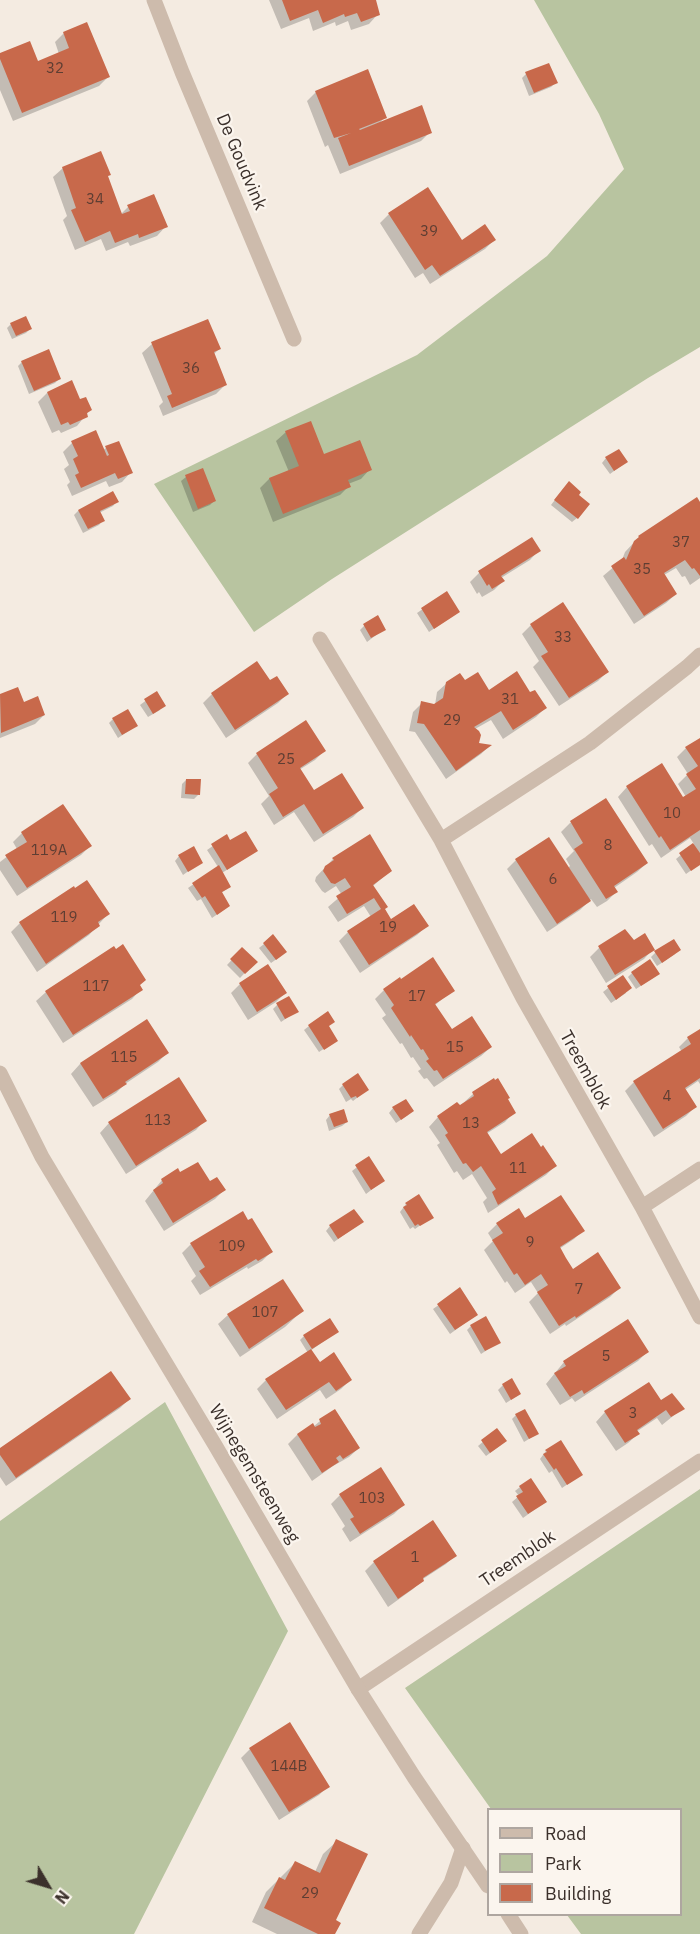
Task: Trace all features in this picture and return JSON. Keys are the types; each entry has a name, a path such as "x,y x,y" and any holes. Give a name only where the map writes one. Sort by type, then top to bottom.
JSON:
{"street":[{"name":"De Goudvink","path":"154,0 294,339"},
{"name":"Treemblok","path":"320,639 441,840 523,998 642,1207 700,1317"},
{"path":"441,840 590,743 700,655"},
{"name":"Wijnegemsteenweg","path":"0,1072 42,1157 358,1689 414,1777 487,1883"},
{"path":"642,1207 700,1169"},
{"name":"Treemblok","path":"358,1689 700,1461"},
{"path":"419,1934 451,1883 463,1848"},
{"path":"508,1916 521,1934"}],"green space":[{"path":"534,0 700,0 700,347 332,579 254,632 154,484 417,355 547,256 624,169 599,114"},
{"path":"165,1402 288,1631 134,1934 0,1934 0,1521"},
{"path":"700,1489 700,1934 581,1934 568,1916 682,1916 682,1808 490,1808 405,1688"}],"building":[{"path":"282,0 376,0 380,15 361,22 357,13 345,17 344,14 323,23 318,10 290,21"},
{"path":"87,22 110,77 22,113 0,59 0,53 30,41 38,61 69,48 63,32"},
{"path":"549,63 558,83 534,93 525,72"},
{"path":"368,69 387,118 360,130 422,105 432,133 349,166 338,138 351,133 334,138 315,91"},
{"path":"101,151 111,175 108,176 122,214 130,211 127,205 154,194 168,227 139,238 138,234 115,243 110,231 85,242 71,210 76,208 62,167"},
{"path":"428,187 462,240 485,224 496,240 440,276 432,265 425,270 388,213"},
{"path":"26,316 32,329 16,336 10,323"},
{"path":"208,319 221,349 214,352 227,385 172,408 167,396 172,394 151,342"},
{"path":"49,349 61,379 34,391 21,361"},
{"path":"72,380 80,399 86,397 92,410 87,413 88,417 70,425 68,422 61,425 47,392"},
{"path":"311,421 324,454 360,440 372,470 348,480 351,487 283,514 269,478 299,466 285,431"},
{"path":"96,430 107,456 109,455 105,446 119,441 133,473 118,479 115,473 81,488 75,475 79,473 73,459 78,456 71,441"},
{"path":"619,449 628,462 614,471 605,457"},
{"path":"203,468 216,501 198,509 185,475"},
{"path":"569,481 581,492 579,495 590,504 578,519 554,500"},
{"path":"113,491 119,502 100,511 105,521 88,529 78,510"},
{"path":"697,497 700,502 700,576 685,560 664,573 677,594 644,616 611,566 624,557 626,560 638,536"},
{"path":"532,537 541,551 501,576 505,581 492,589 489,584 487,586 478,571"},
{"path":"447,591 460,612 434,629 421,608"},
{"path":"563,602 609,672 569,698 541,656 548,652 530,624"},
{"path":"378,615 386,630 371,638 363,624"},
{"path":"257,661 270,680 277,676 289,694 235,730 211,693"},
{"path":"517,671 530,692 535,690 547,708 513,730 501,711 474,727 481,735 479,743 492,745 456,771 424,724 417,723 421,701 434,704 443,698 446,682 460,673 465,680 478,672 489,690"},
{"path":"18,687 24,702 38,696 45,715 1,733 0,694"},
{"path":"157,691 166,706 153,714 144,699"},
{"path":"128,709 138,726 122,735 112,718"},
{"path":"306,720 326,751 300,768 314,790 342,773 364,808 323,834 304,804 283,817 269,794 278,788 256,753"},
{"path":"700,738 700,830 670,850 661,836 659,838 626,786 662,763 683,797 696,789 686,774 698,766 685,747"},
{"path":"186,779 201,779 200,795 185,794"},
{"path":"606,798 648,863 614,886 618,892 606,899 574,849 583,843 570,821"},
{"path":"63,804 92,846 27,888 5,855 27,842 21,832"},
{"path":"246,831 258,851 227,870 211,844 227,834 230,840"},
{"path":"370,834 392,871 373,885 388,907 385,909 391,919 414,904 429,926 369,965 347,931 381,909 374,898 347,914 336,896 351,887 345,878 335,884 331,883 323,871 325,866 334,860 332,858"},
{"path":"549,837 591,901 557,924 515,859"},
{"path":"693,843 700,853 700,865 691,871 679,853"},
{"path":"194,846 203,863 188,872 178,855"},
{"path":"219,865 231,887 222,892 230,906 217,915 205,896 202,898 192,883"},
{"path":"87,880 110,914 98,922 100,926 46,964 19,922"},
{"path":"625,929 634,940 645,933 655,950 615,975 598,946"},
{"path":"273,934 287,952 276,960 263,943"},
{"path":"674,939 681,950 662,963 654,951"},
{"path":"123,944 146,980 140,985 143,990 73,1035 45,991 114,946 116,949"},
{"path":"242,947 258,962 245,974 230,959"},
{"path":"433,957 455,991 435,1004 452,1029 472,1016 492,1047 443,1079 437,1070 434,1071 426,1061 429,1059 423,1049 421,1050 411,1035 410,1037 391,1008 394,1005 383,989"},
{"path":"650,959 660,974 641,986 631,972"},
{"path":"268,964 287,993 257,1012 239,983"},
{"path":"623,975 632,988 616,1000 607,986"},
{"path":"289,996 299,1012 285,1019 276,1003"},
{"path":"328,1011 335,1022 329,1026 338,1041 324,1050 308,1025"},
{"path":"147,1019 169,1053 103,1099 80,1063"},
{"path":"700,1029 700,1078 685,1088 697,1107 663,1129 633,1081 691,1044 687,1037"},
{"path":"358,1073 369,1090 357,1098 356,1096 351,1098 342,1084"},
{"path":"179,1077 207,1121 136,1166 108,1122"},
{"path":"494,1078 495,1080 498,1078 516,1113 487,1132 501,1154 532,1133 557,1166 498,1205 492,1192 496,1189 481,1166 473,1172 466,1163 463,1164 445,1135 448,1133 437,1116 457,1102 460,1105 474,1096 472,1092"},
{"path":"406,1099 414,1111 401,1120 392,1107"},
{"path":"344,1109 348,1122 334,1127 329,1114"},
{"path":"369,1156 385,1181 371,1190 355,1165"},
{"path":"198,1162 210,1181 217,1177 226,1190 173,1223 153,1190 163,1183 161,1179 178,1168 180,1172"},
{"path":"419,1194 434,1218 420,1226 418,1224 415,1226 403,1207 407,1205 405,1203"},
{"path":"561,1195 585,1231 560,1247 573,1269 598,1252 621,1288 576,1318 575,1316 559,1326 537,1292 548,1285 541,1274 525,1285 517,1273 514,1275 492,1240 503,1233 496,1223 519,1208 525,1218"},
{"path":"354,1209 364,1222 338,1239 329,1225"},
{"path":"243,1211 248,1220 252,1218 273,1252 258,1261 256,1259 210,1287 199,1271 205,1267 190,1243"},
{"path":"283,1279 304,1311 249,1349 227,1314"},
{"path":"460,1287 478,1315 455,1330 437,1304"},
{"path":"486,1316 501,1343 485,1351 470,1325"},
{"path":"330,1318 339,1332 312,1349 303,1335"},
{"path":"628,1319 649,1352 584,1394 582,1390 570,1397 554,1373 566,1366 563,1361"},
{"path":"311,1349 320,1362 334,1352 352,1380 336,1391 329,1382 286,1410 265,1379"},
{"path":"111,1371 131,1399 16,1478 0,1455 0,1448"},
{"path":"512,1378 521,1394 511,1400 502,1384"},
{"path":"649,1382 661,1400 672,1393 685,1409 671,1417 666,1410 637,1430 640,1434 625,1443 604,1411"},
{"path":"335,1409 360,1448 343,1459 340,1455 336,1458 339,1462 322,1473 297,1434 313,1423 315,1427 321,1424 319,1419"},
{"path":"525,1409 539,1434 529,1439 515,1414"},
{"path":"497,1428 507,1441 490,1453 481,1440"},
{"path":"561,1440 583,1475 567,1485 543,1454 547,1452 545,1450"},
{"path":"381,1467 405,1505 360,1534 350,1519 354,1517 339,1494"},
{"path":"531,1478 547,1502 528,1514 516,1496 523,1492 519,1486"},
{"path":"433,1520 457,1556 423,1578 424,1581 398,1599 373,1561"},
{"path":"290,1722 330,1787 289,1812 249,1748"},
{"path":"336,1839 368,1854 336,1920 341,1923 335,1934 318,1934 264,1908 279,1877 285,1880 295,1861 320,1873"}]}
